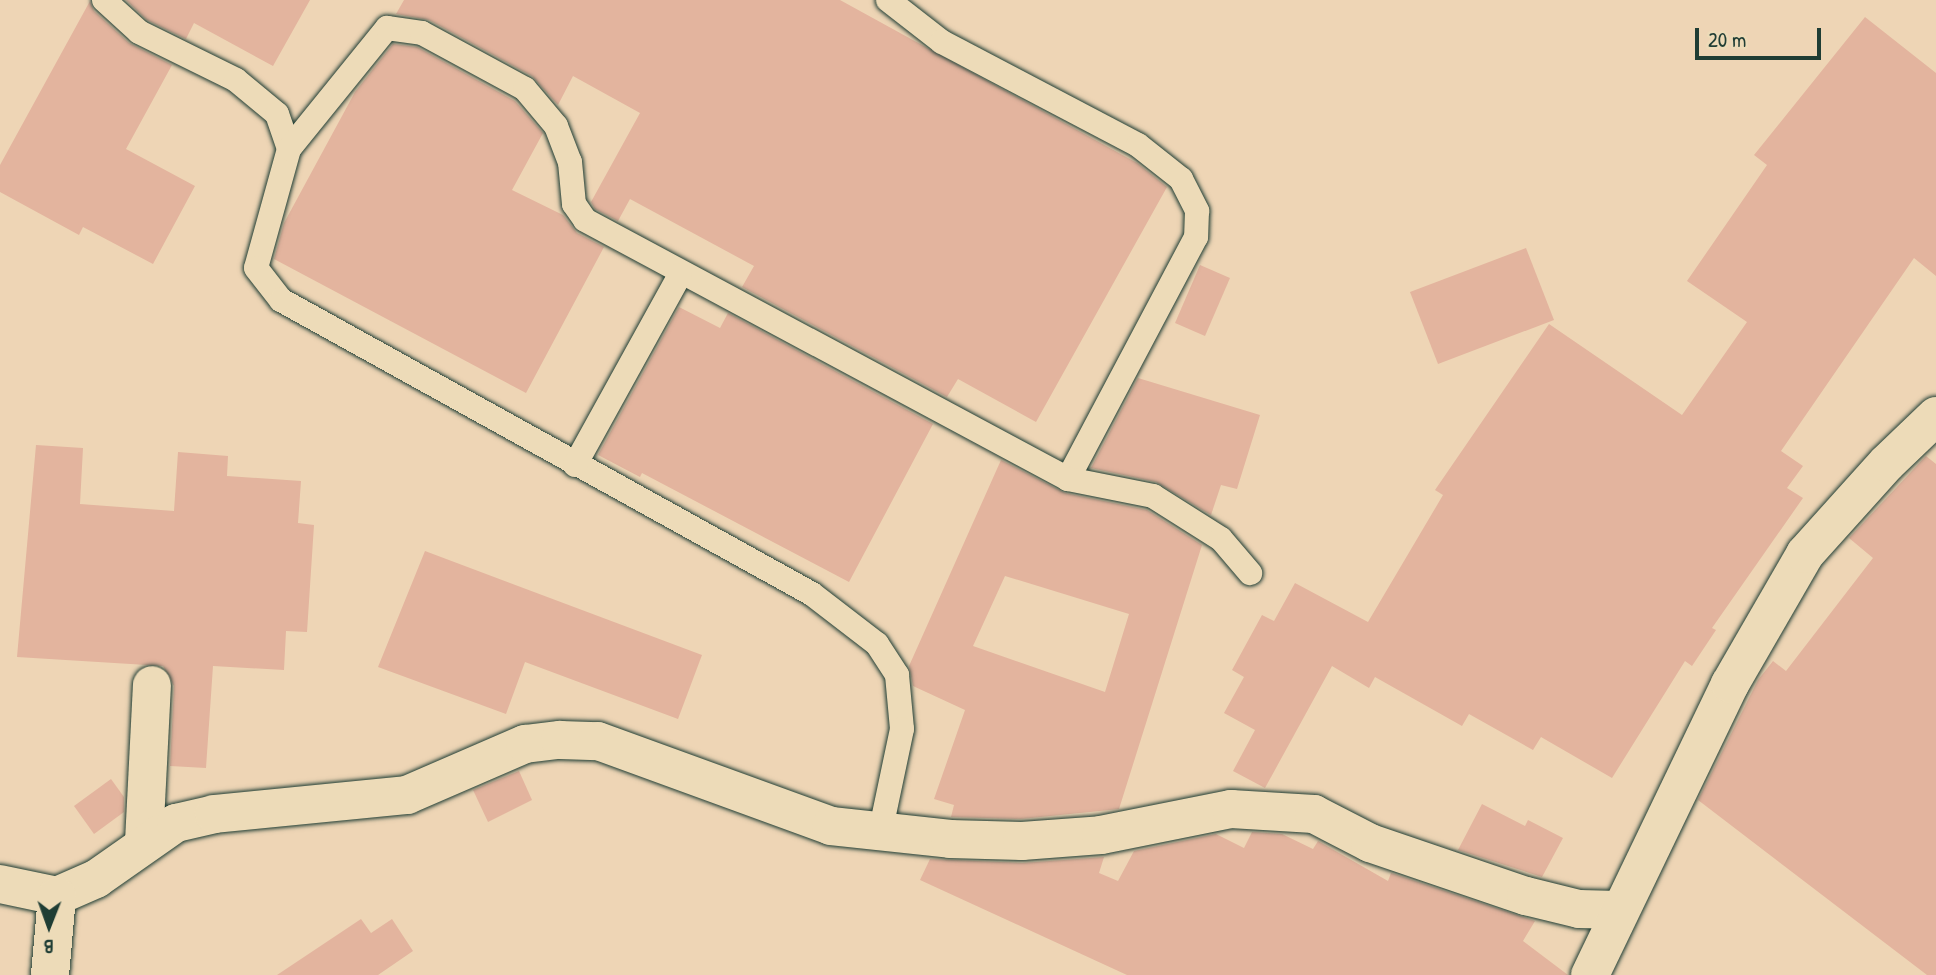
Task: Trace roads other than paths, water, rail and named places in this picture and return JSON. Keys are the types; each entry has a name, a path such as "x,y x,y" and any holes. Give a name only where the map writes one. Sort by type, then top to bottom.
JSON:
{"street":[{"path":"1590,975 1730,684 1805,554 1936,416"},
{"path":"144,842 152,685"},
{"path":"0,884 57,896 96,879 144,842 176,823 214,814 407,794 525,744 560,740 598,741 831,826 881,829 950,839 1022,841 1101,835 1231,809 1314,814 1370,843 1526,897 1579,909 1619,910"},
{"path":"50,975 57,896"}],"lane":[{"path":"104,0 139,32 236,80 277,114 289,149"},
{"path":"888,0 942,42 1138,145 1181,179 1197,211 1196,237 1068,480"},
{"path":"881,829 902,729 898,675 877,644 812,594 281,300 256,268 289,149 387,28 422,33 525,89 556,126 570,162 575,204 584,220 680,275 1068,480 1153,496 1221,539 1250,573"},
{"path":"575,465 680,275"}]}
